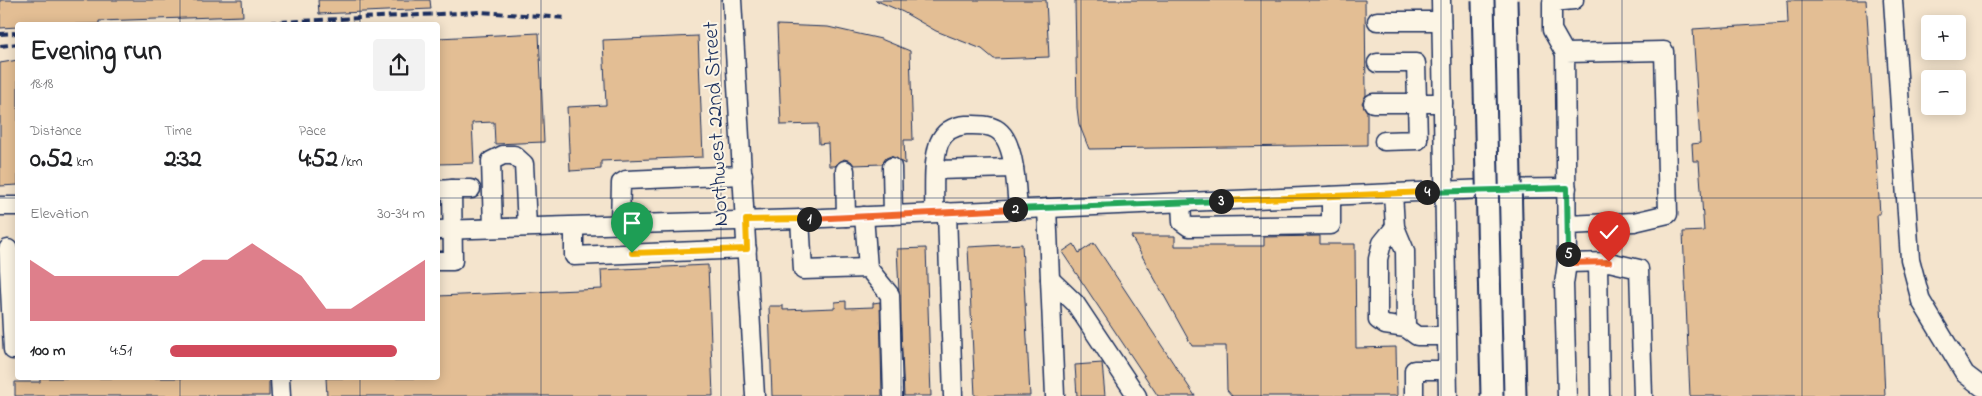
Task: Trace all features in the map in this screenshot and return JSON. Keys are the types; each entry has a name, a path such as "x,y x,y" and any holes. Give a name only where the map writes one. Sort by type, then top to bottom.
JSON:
{"main road":[{"path":"1484,0 1492,396"},
{"path":"1506,0 1515,396"}],"street":[{"name":"Northwest 22nd Street","path":"732,0 755,396"},
{"path":"1441,0 1448,396"},
{"path":"1481,396 1486,189 1484,0"},
{"path":"1567,396 1564,284 1568,263 1565,53 1552,30 1552,2 1574,0"},
{"path":"1893,0 1910,259 1920,301 1965,374 1982,387"},
{"path":"1377,21 1441,21"},
{"path":"1565,53 1664,51 1668,214 1634,222 1568,225"},
{"path":"1377,63 1416,63 1418,140 1384,140"},
{"path":"1373,104 1443,103"},
{"path":"953,396 936,170 940,143 946,132 958,126 980,124 998,130 1006,142 1014,168 1018,209"},
{"path":"493,228 490,162 503,155 514,155 524,164 527,228"},
{"path":"892,167 893,215"},
{"path":"936,170 1014,168"},
{"path":"845,170 846,217"},
{"path":"620,225 621,183 626,180 743,175"},
{"path":"440,261 453,261 446,229 445,190 471,188"},
{"path":"446,229 574,227 800,219 1486,189 1567,188"},
{"path":"1394,193 1395,227 1405,251 1406,328"},
{"path":"1181,202 1182,222 1189,228 1331,225 1331,196"},
{"path":"0,206 15,206"},
{"path":"1047,208 1055,396"},
{"path":"864,216 868,268 890,295 893,396"},
{"path":"800,219 802,270 868,268"},
{"path":"574,227 574,256 747,249"},
{"path":"1395,227 1382,242 1378,258 1378,320 1385,325 1406,328 1417,336 1446,336"},
{"path":"9,249 13,350"},
{"path":"1598,262 1600,396"},
{"path":"1568,263 1609,262 1639,269 1643,396"},
{"path":"1050,278 1075,302 1137,396"},
{"path":"1414,396 1414,370 1447,370"},
{"path":"280,380 281,396"}],"building":[{"path":"0,0 242,0 243,16 99,22 15,22 15,27 0,28"},
{"path":"318,0 430,0 431,9 319,14"},
{"path":"875,0 1046,0 1049,57 994,59 982,49 936,31 903,12"},
{"path":"1075,0 1365,0 1366,95 1362,103 1367,111 1367,145 1089,149 1079,124 1077,108"},
{"path":"1787,0 1866,0 1880,214 1877,214 1885,396 1690,396 1683,232 1704,231 1699,161 1693,161 1692,144 1700,143 1693,29 1788,23"},
{"path":"777,25 828,27 881,39 910,51 913,140 904,140 905,164 891,156 886,158 882,164 854,165 851,161 844,159 835,166 829,166 828,143 819,144 818,124 781,125"},
{"path":"539,33 544,142 495,144 494,122 472,123 474,163 440,164 440,38"},
{"path":"698,36 703,157 601,161 601,169 570,171 567,107 606,105 603,40"},
{"path":"15,60 15,185 0,186 0,63"},
{"path":"1131,236 1175,236 1175,246 1264,246 1264,237 1320,236 1320,244 1355,244 1356,348 1396,347 1397,396 1232,396 1227,390 1226,346 1192,346"},
{"path":"1094,243 1195,396 1158,396 1062,252 1074,244 1079,253"},
{"path":"1022,244 1030,396 975,396 968,247"},
{"path":"926,248 931,396 904,396 897,249"},
{"path":"708,265 713,396 327,396 326,380 440,380 440,296 602,289 601,270"},
{"path":"846,301 846,308 873,307 873,303 880,302 882,396 772,396 769,306 783,306 783,310 835,308 835,302"},
{"path":"1102,363 1105,396 1077,396 1075,365"},
{"path":"40,380 269,380 269,396 15,396 15,382 40,382"}],"railway":[{"path":"280,22 480,12 567,18"},
{"path":"0,34 15,33"},
{"path":"0,46 15,44"}],"route":[{"path":"632,253 747,249 746,220 1486,189 1567,188 1568,263 1609,262"}]}
